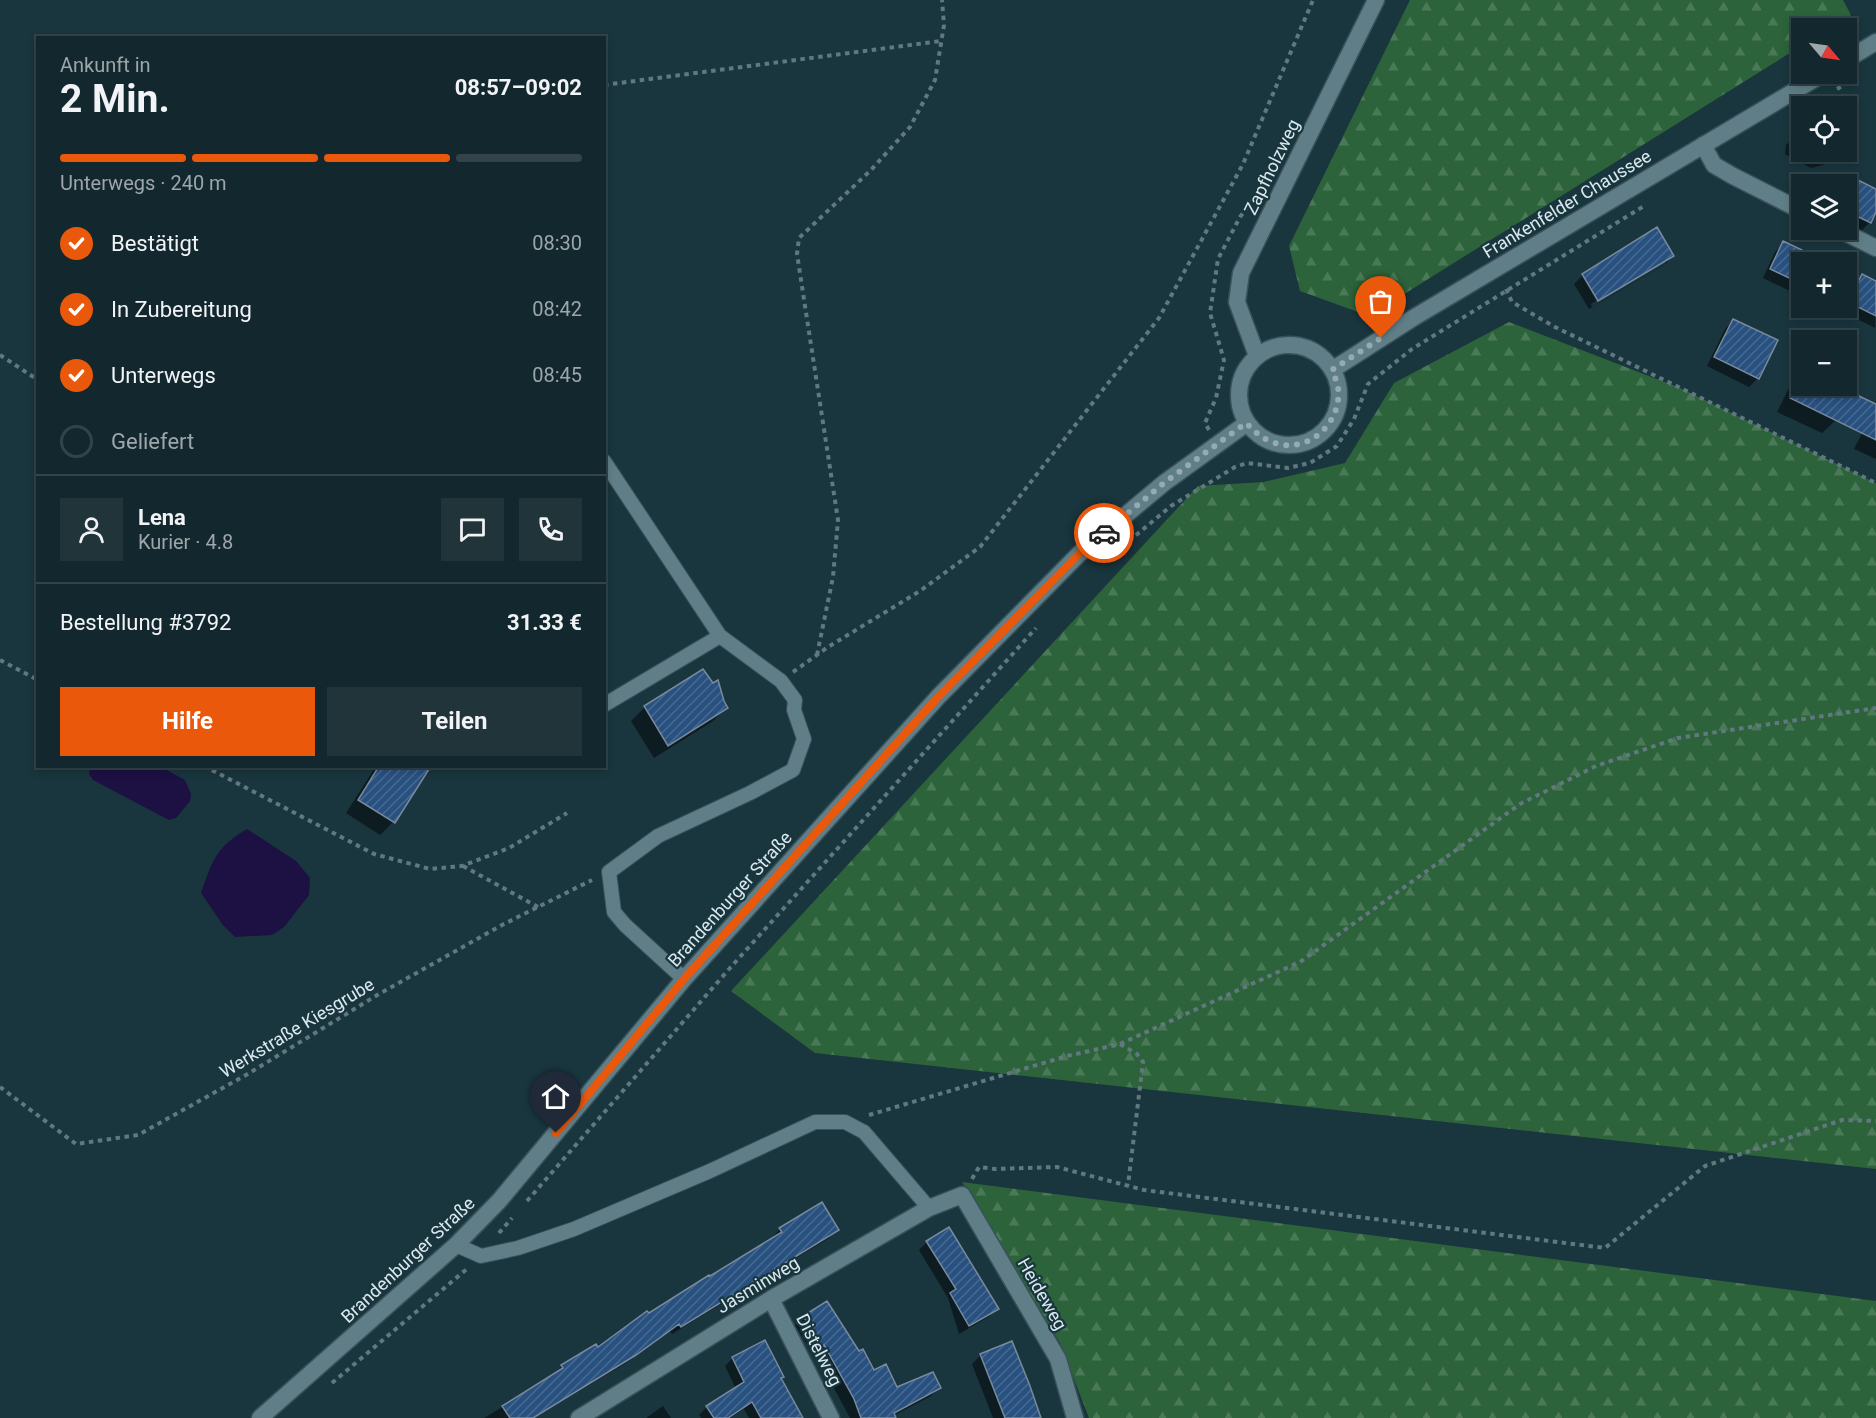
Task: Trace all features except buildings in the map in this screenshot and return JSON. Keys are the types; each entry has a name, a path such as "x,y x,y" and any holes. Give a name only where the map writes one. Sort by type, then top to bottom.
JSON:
{"street":[{"name":"Zapfholzweg","path":"1257,356 1237,302 1241,273 1376,0"},
{"path":"1857,53 1876,42"},
{"name":"Frankenfelder Chaussee","path":"1332,370 1413,318 1806,84"},
{"path":"1703,145 1714,165 1791,205"},
{"path":"1857,238 1876,248"},
{"path":"1289,345 1306,348 1321,357 1332,370 1338,386 1338,403 1333,419 1322,433 1307,442 1290,446 1274,443 1258,435 1246,423 1240,410 1240,388 1247,367 1257,356 1272,348 1289,345"},
{"name":"Brandenburger Straße","path":"260,1418 456,1245 500,1201 684,979 938,697 1079,554 1164,483 1246,423"},
{"name":"Jasminweg","path":"584,1417 771,1299 929,1208 962,1195"},
{"name":"Heideweg","path":"962,1195 1058,1359 1075,1418"},
{"name":"Distelweg","path":"771,1299 831,1418"}],"lane":[{"path":"606,464 720,636 781,681 795,700 794,710 804,739 793,770 658,836 609,872 614,912 684,979"},
{"path":"606,704 720,636"},
{"path":"456,1245 481,1256 518,1248 574,1229 710,1172 815,1122 845,1122 864,1132 929,1208"}],"path":[{"path":"817,656 833,577 837,520 797,254 798,238 872,170 910,127 935,80 944,25 942,0"},
{"path":"781,681 828,647 920,591 980,547 1158,318 1243,164 1313,0"},
{"path":"606,85 941,40"},
{"path":"1828,95 1846,84"},
{"path":"1127,542 1171,506 1235,467 1247,463 1288,468 1310,463 1337,446 1354,419 1368,384 1412,349 1648,204"},
{"path":"1495,270 1512,302 1555,327 1876,483"},
{"path":"0,356 36,379"},
{"path":"522,1207 730,968 1044,620"},
{"path":"0,660 36,679"},
{"path":"845,1122 1067,1056 1120,1044 1300,962 1520,804 1596,766 1678,738 1876,708"},
{"path":"208,768 374,855 430,869 462,866 509,849 567,813"},
{"path":"462,866 539,907"},
{"name":"Werkstraße Kiesgrube","path":"0,1087 76,1144 138,1135 246,1075 379,994 539,907 609,872"},
{"path":"1120,1044 1137,1054 1143,1062 1128,1185"},
{"path":"962,1195 979,1167 995,1170 1057,1167 1144,1190 1605,1248 1705,1166 1842,1120 1876,1121"},
{"path":"325,1389 481,1256 514,1216"}],"green space":[{"path":"1410,0 1843,0 1851,15 1846,18 1791,18 1791,52 1369,316 1300,291 1289,246"},
{"path":"1509,322 1680,388 1876,483 1876,1169 815,1053 731,991 1198,486 1264,482 1345,463 1394,383"},
{"path":"962,1182 1876,1301 1876,1418 1089,1418 1060,1343"}],"shaded area":[{"path":"90,768 163,768 185,780 191,794 190,801 176,818 169,820 93,780 89,774"},
{"path":"247,829 296,861 310,878 309,895 284,927 272,935 235,937 223,925 201,893 216,856 228,842"}],"way so far":[{"path":"1104,533 1164,483 1246,423 1258,435 1274,443 1290,446 1307,442 1322,433 1333,419 1338,403 1338,386 1332,370 1381,338"}],"route":[{"path":"556,1133 684,979 938,697 1079,554 1104,533"}]}
